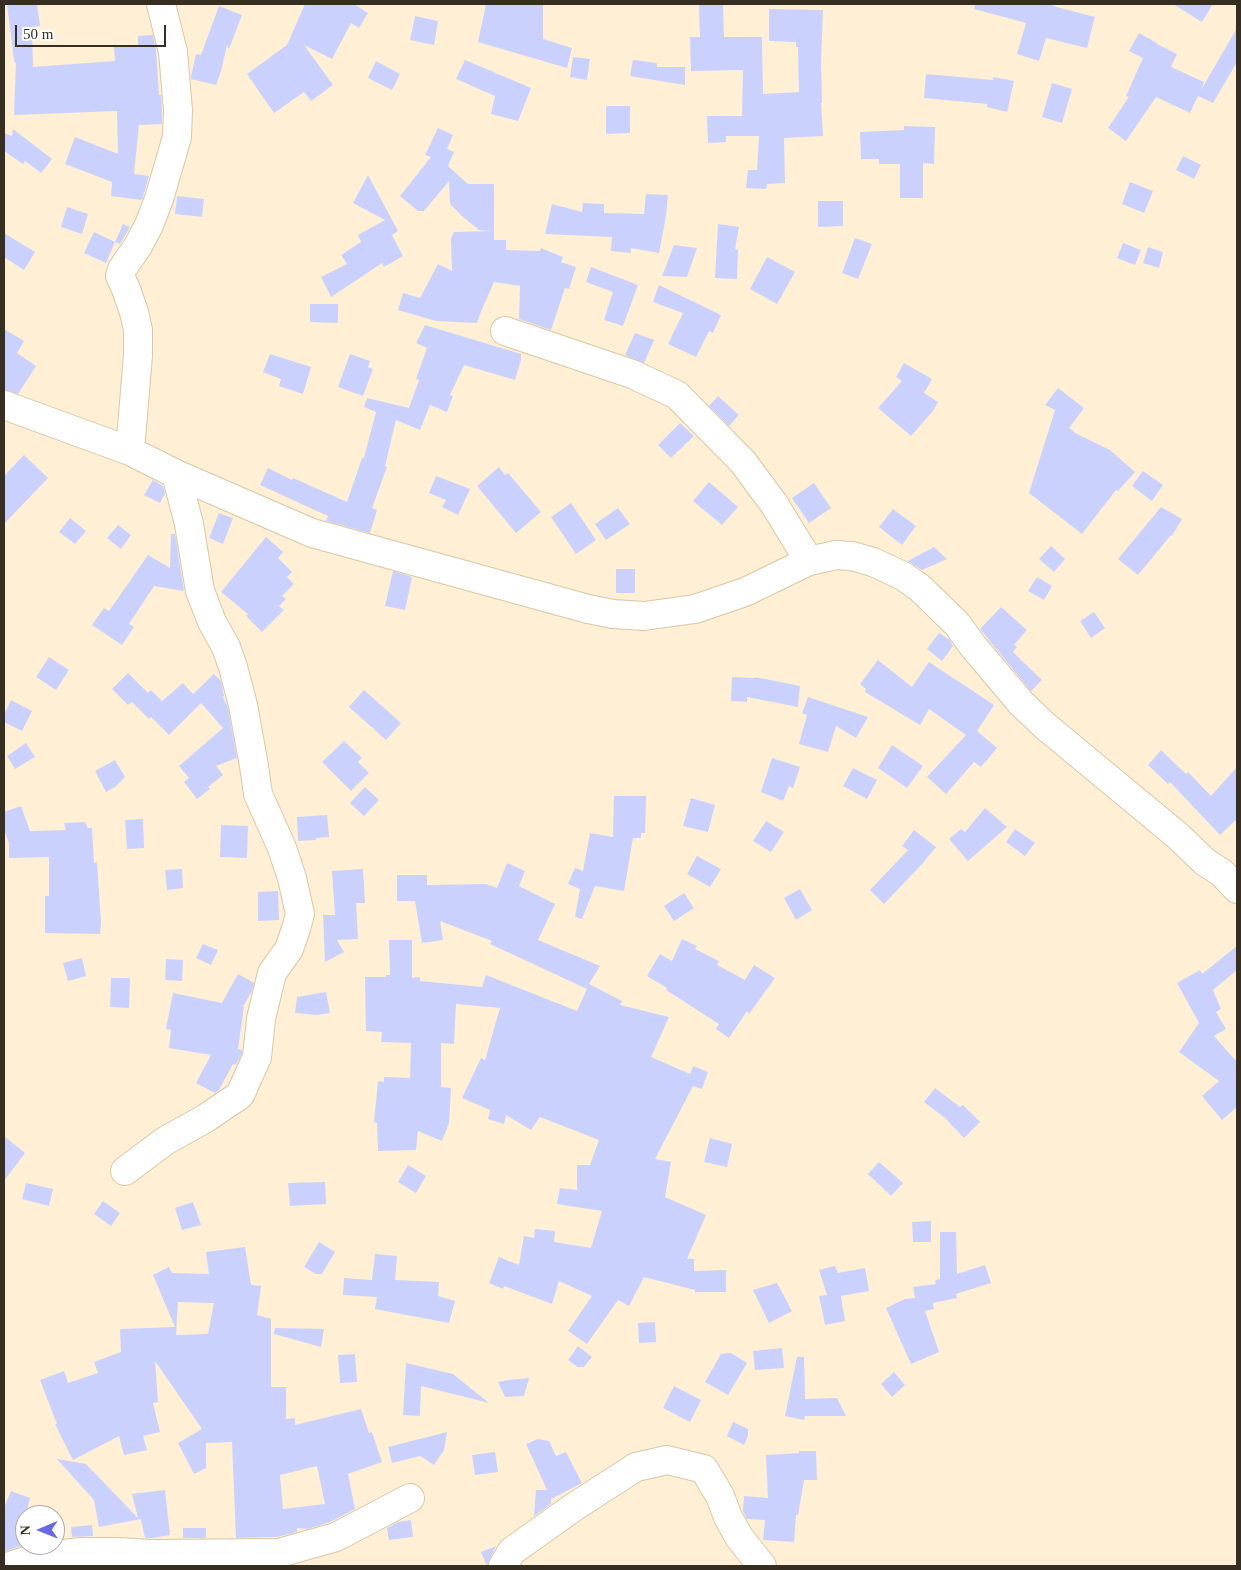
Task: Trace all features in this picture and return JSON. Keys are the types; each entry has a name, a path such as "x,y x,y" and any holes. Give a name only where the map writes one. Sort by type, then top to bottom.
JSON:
{"street":[{"path":"130,451 138,355 138,330 134,312 120,276 122,269 138,246 149,225 159,200 177,137 178,110 173,52 160,4"},
{"path":"505,331 632,374 677,395 743,462 774,504 809,561"},
{"path":"4,406 130,451 176,474 312,533 588,609 613,614 644,616 695,609 745,592 809,561 836,554 873,562 903,576 920,588 958,624 973,646 1021,703 1044,725 1178,836 1205,862 1222,873 1237,889"},
{"path":"126,1171 165,1141 206,1118 240,1095 257,1057 261,1018 272,973 289,948 300,914 292,878 282,848 258,794 243,705 233,668 226,647 212,622 200,591 189,524 176,474"},
{"path":"503,1566 512,1551 636,1467 667,1460 704,1469 720,1496 728,1517 739,1537 762,1566"},
{"path":"10,1566 91,1552 151,1554 279,1553 336,1538 410,1498"}],"building":[{"path":"7,4 37,4 40,26 32,27 33,67 115,61 114,47 138,46 138,36 153,35 159,95 161,95 162,124 139,125 134,174 149,176 142,200 111,196 112,182 65,164 75,137 118,154 117,111 14,115 16,63 14,60"},
{"path":"305,4 354,4 368,13 359,28 351,23 332,59 304,45 333,85 311,101 304,92 274,113 247,74 287,45"},
{"path":"486,4 543,4 543,39 572,48 567,68 478,42"},
{"path":"699,4 723,4 724,37 762,37 763,94 799,92 798,47 796,47 796,42 769,41 769,9 823,10 821,103 823,136 784,138 785,183 767,184 766,189 746,188 748,170 757,170 759,136 726,136 726,142 708,143 707,116 742,116 743,70 691,71 690,37 700,37"},
{"path":"975,4 1054,4 1053,6 1095,17 1087,48 1046,38 1039,61 1017,54 1026,23 974,9"},
{"path":"1173,4 1213,4 1202,22"},
{"path":"219,6 242,15 229,49 227,45 216,85 191,79 191,77 196,54 201,55"},
{"path":"415,16 438,21 434,45 410,40"},
{"path":"1237,28 1237,62 1213,103 1198,96 1190,113 1156,97 1126,141 1108,128 1129,97 1126,96 1143,58 1129,51 1139,33 1177,54 1171,67 1204,82 1201,90"},
{"path":"573,57 590,59 587,80 570,77"},
{"path":"465,60 531,88 518,121 491,114 495,96 456,79"},
{"path":"633,60 657,63 657,67 685,67 685,85 630,76"},
{"path":"376,61 400,74 392,90 368,78"},
{"path":"926,74 993,80 993,77 1014,81 1007,112 987,107 987,104 924,98"},
{"path":"1052,83 1072,89 1062,123 1042,117"},
{"path":"606,106 630,106 630,133 606,134"},
{"path":"904,126 935,127 934,164 923,163 923,198 900,198 900,164 879,164 879,159 861,159 860,132 904,130"},
{"path":"438,128 453,135 447,149 454,152 448,166 468,184 494,184 494,240 506,240 506,250 540,251 541,248 563,257 561,262 576,267 569,289 565,288 551,330 519,319 520,286 494,282 477,323 436,321 398,310 403,293 420,298 438,264 452,271 451,238 454,232 491,231 479,230 450,204 449,181 424,211 418,211 400,196 431,157 425,155"},
{"path":"13,129 52,159 41,173 25,161 23,164 4,151 4,133 12,136"},
{"path":"1183,156 1201,165 1194,179 1176,170"},
{"path":"368,175 398,231 392,235 403,256 384,267 382,263 331,297 321,277 347,264 341,255 361,242 358,235 385,220 353,203"},
{"path":"1130,182 1153,191 1144,213 1122,204"},
{"path":"646,194 668,195 659,253 631,248 631,253 611,251 612,237 545,234 552,204 582,212 583,203 604,204 604,213 644,214"},
{"path":"177,196 204,199 202,217 175,214"},
{"path":"818,201 843,201 843,226 818,227"},
{"path":"67,207 88,214 82,234 61,227"},
{"path":"123,224 130,227 120,244 115,242"},
{"path":"718,224 739,227 735,249 738,250 737,279 715,278"},
{"path":"94,232 115,242 106,263 84,253"},
{"path":"4,233 35,252 24,270 4,257"},
{"path":"855,238 872,244 858,279 842,273"},
{"path":"1123,243 1141,250 1135,265 1117,258"},
{"path":"674,245 697,248 687,277 662,276"},
{"path":"1148,247 1163,252 1159,268 1143,263"},
{"path":"767,257 795,272 777,304 750,289"},
{"path":"591,267 638,285 623,326 604,320 613,292 586,282"},
{"path":"659,285 721,315 713,333 709,331 696,357 668,344 683,313 653,302"},
{"path":"310,304 338,304 338,323 310,322"},
{"path":"425,325 521,354 521,360 515,380 464,365 450,395 453,396 447,412 430,405 420,430 396,420 385,466 387,467 372,508 377,510 370,533 326,521 328,516 260,485 268,468 292,480 293,478 347,502 362,458 364,458 376,412 364,407 367,398 409,408 419,380 416,379 427,348 416,343"},
{"path":"4,329 24,341 17,353 36,366 18,394 4,390"},
{"path":"635,333 654,340 644,363 625,355"},
{"path":"270,354 311,367 303,394 279,386 281,379 263,372"},
{"path":"350,354 370,361 368,367 373,369 363,396 338,387"},
{"path":"904,363 932,379 924,393 938,402 933,411 911,436 878,408 902,381 896,377"},
{"path":"1058,388 1084,408 1069,428 1073,432 1110,450 1135,472 1118,491 1116,490 1082,534 1029,493 1055,410 1045,405"},
{"path":"718,396 739,415 729,426 709,406"},
{"path":"680,423 694,436 671,458 658,445"},
{"path":"24,455 48,478 4,524 4,476"},
{"path":"499,467 505,475 508,473 541,512 516,533 477,486"},
{"path":"1143,471 1163,485 1152,501 1132,486"},
{"path":"436,476 470,489 458,515 442,507 446,500 429,493"},
{"path":"153,480 163,486 165,494 160,503 144,495"},
{"path":"709,482 738,507 722,525 693,501"},
{"path":"814,483 831,508 809,523 792,498"},
{"path":"571,503 596,540 576,554 551,517"},
{"path":"1161,507 1182,519 1172,536 1138,575 1118,559"},
{"path":"618,508 630,524 606,540 595,524"},
{"path":"893,509 916,526 902,545 879,527"},
{"path":"219,513 233,518 223,544 209,538"},
{"path":"70,518 86,531 75,544 59,532"},
{"path":"118,525 131,535 121,549 107,538"},
{"path":"171,534 175,534 184,591 154,586 129,624 134,627 122,645 92,625 104,608 109,611 148,555 170,568"},
{"path":"266,537 283,552 278,558 292,572 287,577 294,584 282,596 286,599 279,606 284,610 262,632 246,616 248,614 221,592"},
{"path":"1051,546 1065,559 1054,572 1039,559"},
{"path":"934,547 947,559 922,570 908,561"},
{"path":"616,569 635,569 635,593 616,593"},
{"path":"393,571 412,577 405,610 385,606"},
{"path":"1037,577 1052,586 1044,600 1028,591"},
{"path":"1001,607 1027,630 1014,645 1017,647 1013,652 1042,680 1031,691 980,629"},
{"path":"1094,612 1105,628 1091,638 1080,621"},
{"path":"939,633 950,640 953,646 942,661 927,649"},
{"path":"49,657 69,670 56,690 36,677"},
{"path":"878,660 912,687 929,662 994,705 977,731 997,748 981,767 974,762 946,794 927,777 966,735 929,709 920,725 865,692 866,689 860,684"},
{"path":"128,673 148,693 151,690 162,701 183,683 193,694 214,674 221,681 237,758 216,766 223,775 197,799 184,782 189,778 179,766 223,728 201,703 169,735 151,717 149,719 132,702 128,705 112,689"},
{"path":"732,677 755,677 800,686 798,707 747,697 747,702 731,701"},
{"path":"364,690 401,723 386,740 349,707"},
{"path":"808,697 868,717 856,738 836,726 828,752 799,744 807,715 802,713"},
{"path":"11,700 32,711 22,731 4,722 4,715"},
{"path":"344,741 362,758 358,762 369,773 351,791 322,762"},
{"path":"26,743 35,757 15,769 7,756"},
{"path":"892,745 923,766 907,788 878,768"},
{"path":"1161,750 1186,774 1188,772 1211,796 1237,767 1237,819 1220,835 1170,782 1168,784 1148,765"},
{"path":"772,758 800,767 793,788 789,786 783,801 761,792"},
{"path":"115,760 125,777 115,787 106,792 95,771"},
{"path":"853,768 877,780 867,799 843,786"},
{"path":"365,787 379,800 364,816 350,803"},
{"path":"614,796 646,796 645,833 641,833 641,838 633,838 624,891 595,886 582,919 575,917 580,889 568,884 575,868 583,871 590,833 613,837"},
{"path":"691,798 715,805 708,832 683,826"},
{"path":"21,806 30,831 66,830 64,823 85,822 88,828 92,828 94,863 97,862 100,934 45,933 45,896 49,896 49,857 9,858 9,843 4,829 4,812"},
{"path":"985,808 1007,827 968,861 949,839 961,829 965,832"},
{"path":"327,815 329,837 298,841 297,817"},
{"path":"143,819 144,848 127,849 125,820"},
{"path":"766,821 784,832 771,852 753,841"},
{"path":"221,825 248,826 247,858 220,857"},
{"path":"1015,829 1035,843 1025,856 1006,842"},
{"path":"914,830 936,847 884,904 870,890 908,850 902,846"},
{"path":"697,856 721,869 710,887 687,874"},
{"path":"507,863 525,871 519,886 555,904 538,940 600,966 589,984 622,1001 620,1005 669,1017 651,1057 690,1074 693,1066 708,1072 702,1089 693,1086 655,1159 671,1162 665,1197 706,1215 687,1259 694,1259 694,1271 726,1270 726,1292 695,1292 695,1290 644,1277 629,1306 618,1300 587,1344 568,1331 592,1296 559,1281 552,1304 504,1286 503,1289 489,1283 499,1257 519,1265 524,1236 534,1238 535,1229 555,1231 554,1242 591,1248 602,1211 557,1204 560,1188 577,1190 577,1165 590,1165 599,1140 540,1117 531,1130 506,1115 504,1124 488,1119 490,1110 462,1098 481,1058 485,1060 500,1008 456,1004 454,1044 441,1043 441,1087 451,1088 449,1123 442,1141 418,1131 416,1150 378,1151 377,1123 374,1122 378,1081 384,1082 384,1077 410,1078 411,1043 381,1042 382,1032 366,1031 365,977 386,977 386,975 390,975 389,940 412,940 412,978 420,977 420,981 482,987 486,975 577,1011 587,989 490,944 492,941 440,921 443,940 422,943 415,901 397,901 397,875 427,875 427,885 486,884 497,888"},
{"path":"182,869 183,888 167,890 165,870"},
{"path":"363,869 365,903 356,903 358,939 337,940 344,952 325,962 323,912 324,915 335,915 332,871"},
{"path":"800,889 812,910 796,920 784,898"},
{"path":"278,891 279,920 258,921 258,892"},
{"path":"684,893 694,908 674,921 664,906"},
{"path":"682,939 697,946 695,949 719,961 717,965 745,980 754,965 775,978 749,1014 747,1011 729,1038 716,1029 719,1024 647,976 660,954 672,961"},
{"path":"203,944 218,950 211,965 196,958"},
{"path":"1237,946 1237,970 1213,990 1221,1009 1216,1012 1226,1029 1214,1036 1237,1062 1237,1107 1222,1120 1202,1096 1219,1081 1179,1052 1199,1023 1177,983 1200,970 1202,974"},
{"path":"82,958 86,976 68,981 63,963"},
{"path":"166,959 183,960 182,981 165,980"},
{"path":"238,974 254,983 244,1005 240,1007 244,1006 238,1049 242,1050 242,1053 236,1065 233,1064 219,1090 215,1093 196,1083 211,1055 169,1048 171,1030 166,1029 173,993 222,1003"},
{"path":"111,978 130,978 129,1008 110,1007"},
{"path":"326,992 330,1013 317,1015 295,1013 297,997"},
{"path":"935,1088 960,1107 963,1105 980,1122 964,1138 945,1118 924,1102"},
{"path":"4,1136 25,1153 4,1181"},
{"path":"710,1138 732,1144 727,1167 704,1162"},
{"path":"879,1162 903,1183 891,1196 868,1174"},
{"path":"408,1165 426,1176 416,1193 398,1182"},
{"path":"325,1182 326,1204 290,1206 288,1183"},
{"path":"26,1183 53,1189 49,1206 22,1199"},
{"path":"103,1201 120,1213 111,1226 94,1214"},
{"path":"193,1202 201,1225 182,1230 175,1208"},
{"path":"931,1221 931,1242 913,1242 912,1222"},
{"path":"940,1232 956,1232 957,1274 985,1265 991,1283 956,1294 957,1298 933,1303 934,1309 925,1311 939,1352 911,1364 886,1308 905,1299 915,1298 913,1287 936,1284 935,1280 940,1279"},
{"path":"319,1242 335,1252 322,1274 316,1274 304,1267"},
{"path":"245,1247 251,1285 261,1286 257,1315 271,1319 271,1387 286,1387 286,1419 295,1418 295,1425 361,1409 369,1433 372,1432 382,1462 348,1474 355,1509 330,1522 308,1529 297,1528 297,1532 277,1537 236,1538 232,1442 206,1443 206,1468 194,1474 178,1443 202,1429 155,1361 158,1402 153,1403 160,1432 143,1436 147,1450 124,1455 119,1436 73,1460 55,1424 57,1424 40,1380 64,1371 68,1383 98,1373 94,1362 121,1352 120,1329 175,1327 153,1275 169,1267 172,1273 209,1274 206,1252","holes":["178,1302 214,1303 208,1334 176,1335","317,1466 325,1504 283,1509 280,1475"]},
{"path":"375,1254 397,1256 395,1280 439,1282 438,1296 455,1301 449,1323 375,1309 377,1297 343,1295 344,1278 372,1280"},
{"path":"835,1266 838,1273 865,1268 869,1291 841,1296 845,1321 825,1325 819,1296 827,1295 819,1270"},
{"path":"777,1283 792,1311 769,1323 753,1290"},
{"path":"655,1322 656,1342 639,1343 638,1323"},
{"path":"275,1328 324,1329 321,1347 274,1334"},
{"path":"578,1346 592,1357 584,1367 578,1367 568,1360"},
{"path":"782,1348 784,1368 755,1370 753,1351"},
{"path":"731,1353 747,1363 728,1395 705,1382 721,1354"},
{"path":"355,1354 357,1382 340,1383 338,1355"},
{"path":"797,1357 804,1357 805,1399 837,1398 846,1416 805,1416 804,1420 785,1416"},
{"path":"406,1363 453,1374 489,1403 421,1386 420,1416 403,1415"},
{"path":"894,1372 905,1385 892,1397 881,1384"},
{"path":"529,1378 524,1396 505,1397 498,1382 508,1380"},
{"path":"674,1386 701,1400 690,1422 663,1408"},
{"path":"733,1422 748,1429 748,1436 744,1445 727,1436"},
{"path":"447,1432 444,1450 434,1465 420,1456 392,1463 388,1447"},
{"path":"538,1439 549,1441 556,1456 566,1452 582,1483 551,1499 551,1504 534,1516 536,1490 547,1490 526,1444"},
{"path":"799,1451 816,1451 817,1480 804,1480 798,1515 796,1515 794,1542 763,1540 765,1520 747,1519 743,1511 744,1496 768,1498 766,1455 799,1453"},
{"path":"495,1452 498,1472 475,1475 472,1455"},
{"path":"57,1459 86,1464 138,1518 132,1494 165,1490 170,1535 145,1538 141,1519 99,1527 94,1500"},
{"path":"11,1491 30,1498 28,1505 15,1505 15,1548 4,1552 4,1508"},
{"path":"411,1520 413,1537 389,1540 387,1528 398,1522"},
{"path":"92,1525 93,1536 72,1537 71,1527"},
{"path":"183,1528 206,1528 206,1538 183,1538"},
{"path":"496,1546 490,1558 487,1566 481,1552"}]}
